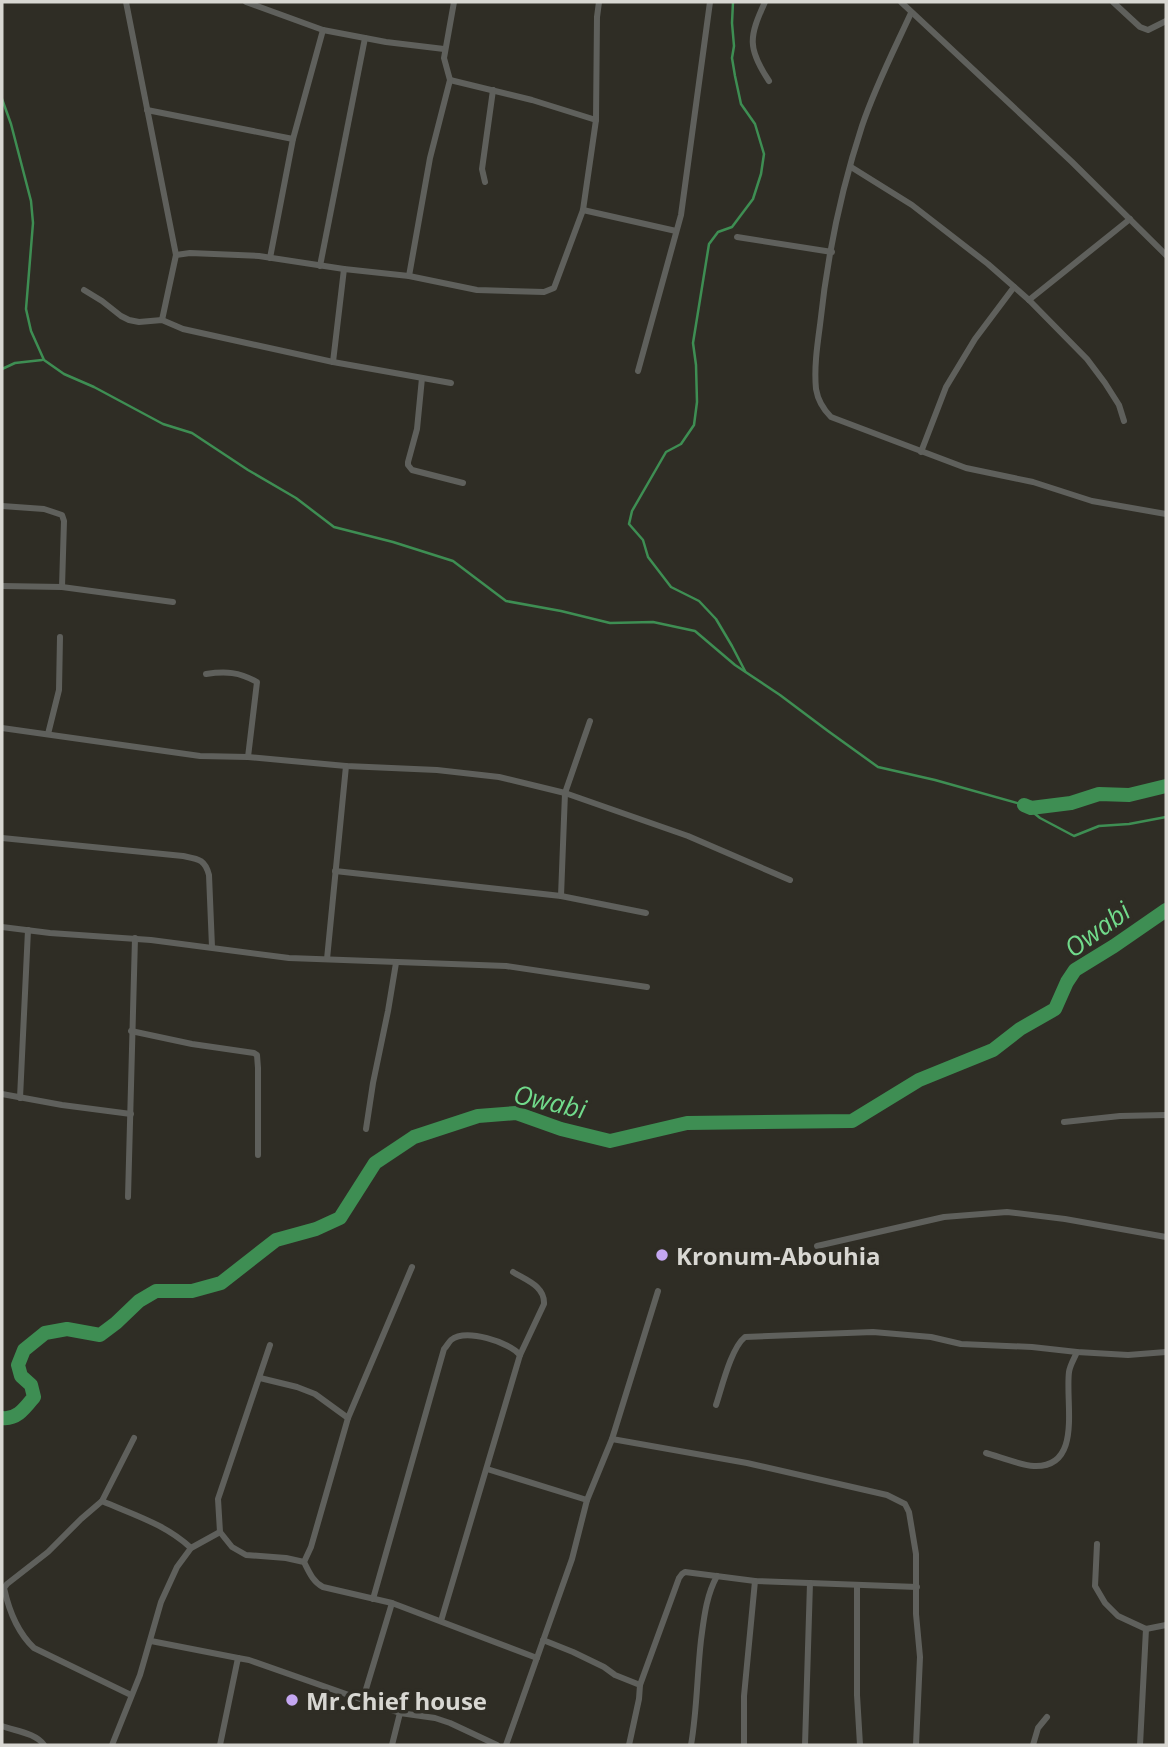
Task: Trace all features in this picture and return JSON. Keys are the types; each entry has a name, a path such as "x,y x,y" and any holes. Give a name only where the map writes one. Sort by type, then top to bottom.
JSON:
{"street":[{"path":"126,2 176,255 162,320"},
{"path":"246,2 323,30 444,49"},
{"path":"410,275 430,158 450,79 444,49 454,2"},
{"path":"176,255 190,253 271,258 410,275 477,290 544,292 554,288 583,210 596,120 599,2"},
{"path":"638,371 681,215 710,2"},
{"path":"765,2 752,41 753,54 769,81"},
{"path":"901,2 1072,162 1166,255"},
{"path":"1113,2 1140,27 1148,30 1166,21"},
{"path":"911,13 862,127 839,214 824,288 815,363 817,392 822,407 831,417 966,468 1032,482 1092,500 1166,514"},
{"path":"271,258 293,139 323,30"},
{"path":"320,266 365,38"},
{"path":"450,79 596,120"},
{"path":"485,182 482,169 493,90"},
{"path":"147,110 293,139"},
{"path":"851,167 912,205 1029,300 1087,359 1119,405 1124,421"},
{"path":"583,210 676,231"},
{"path":"1029,300 1130,219"},
{"path":"737,237 832,251"},
{"path":"333,362 344,269"},
{"path":"921,452 946,387 975,339 1014,287"},
{"path":"84,290 129,320 162,320 183,329 333,362 451,383"},
{"path":"422,378 408,466 412,470 463,483"},
{"path":"2,506 44,509 62,515 62,587"},
{"path":"2,586 62,587 173,602"},
{"path":"48,734 59,690 60,637"},
{"path":"206,674 226,671 257,682 248,757"},
{"path":"561,896 565,793 590,721"},
{"path":"2,728 200,756 437,770 499,777 565,793 688,836 790,880"},
{"path":"327,960 346,766"},
{"path":"2,838 200,860 207,867 209,876 212,947"},
{"path":"335,871 561,896 646,913"},
{"path":"2,927 135,938 289,958 506,966 647,987"},
{"path":"20,1098 28,930"},
{"path":"128,1197 135,938"},
{"path":"366,1129 396,963"},
{"path":"131,1031 256,1054 258,1155"},
{"path":"2,1094 131,1114"},
{"path":"1063,1122 1120,1116 1166,1115"},
{"path":"817,1246 944,1217 1007,1212 1166,1237"},
{"path":"304,1562 311,1547 348,1418 412,1267"},
{"path":"441,1621 520,1354 544,1304 545,1297 540,1289 513,1272"},
{"path":"506,1745 572,1559 587,1500 612,1439 658,1291"},
{"path":"716,1405 733,1355 741,1339 745,1337 873,1332 931,1337 961,1344 1043,1347 1077,1352 1128,1355 1166,1352"},
{"path":"373,1599 444,1349 451,1340 459,1336 477,1336 502,1343 516,1349 520,1354"},
{"path":"270,1345 218,1499 220,1532 232,1547 246,1555 304,1562 317,1584 329,1589 392,1603 537,1658"},
{"path":"986,1453 1033,1466 1050,1464 1062,1455 1068,1440 1069,1368 1077,1352"},
{"path":"260,1378 315,1394 348,1418"},
{"path":"131,1695 34,1648 14,1622 5,1586 48,1552 80,1519 102,1502 134,1438"},
{"path":"612,1439 747,1463 887,1495 905,1504 909,1512 916,1554 916,1614 920,1657 916,1745"},
{"path":"487,1469 587,1500"},
{"path":"102,1502 168,1529 191,1548"},
{"path":"112,1745 140,1675 161,1602 177,1567 191,1548 220,1532"},
{"path":"1097,1544 1095,1586 1105,1603 1118,1616 1146,1629 1166,1625"},
{"path":"629,1745 640,1685 681,1576 685,1572 755,1581 917,1587"},
{"path":"691,1745 705,1611 717,1576"},
{"path":"744,1745 744,1696 755,1581"},
{"path":"805,1745 810,1583"},
{"path":"857,1585 860,1745"},
{"path":"363,1699 392,1603"},
{"path":"1140,1745 1146,1629"},
{"path":"543,1640 640,1685"},
{"path":"151,1641 249,1660 400,1713 450,1723 498,1745"},
{"path":"219,1745 239,1658"},
{"path":"392,1745 400,1713"},
{"path":"1033,1745 1038,1728 1047,1717"},
{"path":"2,1726 29,1735 44,1745"}],"waterway":[{"path":"733,2 732,58 741,104 755,124 764,154 761,174 753,199 732,227 718,232 709,244 693,343 697,402 694,425 681,444 666,452 632,511 629,524 643,540 648,557 671,587 699,601 716,619 745,671"},
{"path":"2,99 31,201 33,223 26,309 31,331 44,360 64,374 163,424 192,433 296,498 334,527 453,561 506,601 610,623 653,622 695,631 735,665 878,767 1024,805 1040,818 1074,836 1099,826 1166,817"},
{"path":"2,369 15,363 42,360"},
{"path":"1024,805 1031,808 1071,803 1099,794 1129,795 1166,786"},
{"name":"Owabi","path":"2,1418 16,1415 34,1397 31,1385 21,1376 18,1365 24,1350 45,1333 67,1329 100,1335 139,1301 156,1291 192,1291 221,1283 276,1240 316,1229 340,1218 375,1163 414,1137 478,1116 516,1113 561,1129 610,1141 687,1123 852,1121 919,1080 993,1050 1020,1029 1055,1009 1075,970 1166,910"}],"place":[{"name":"Kronum-Abouhia","path":"662,1255"},
{"name":"Mr.Chief house","path":"292,1700"}]}
